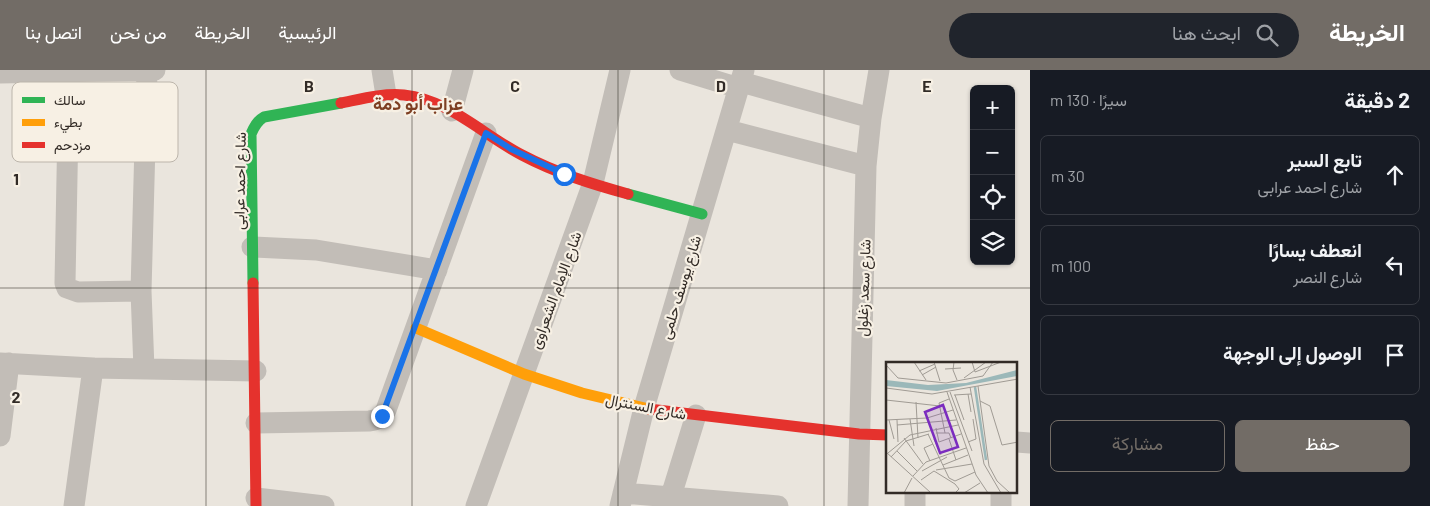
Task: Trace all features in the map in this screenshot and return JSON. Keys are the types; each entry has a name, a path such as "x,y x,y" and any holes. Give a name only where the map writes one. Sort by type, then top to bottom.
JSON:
{"street":[{"path":"0,73 155,70"},
{"path":"382,70 386,95"},
{"path":"452,111 463,70"},
{"name":"شارع الإمام الشعراوى","path":"476,506 593,183 620,70"},
{"path":"680,70 741,80 870,118"},
{"name":"شارع سعد زغلول","path":"858,506 866,166 870,118 879,70"},
{"name":"شارع يوسف حلمى","path":"622,499 644,408 741,80"},
{"name":"شارع احمد عرابى","path":"256,502 256,371 251,134 256,124 264,117 386,95 401,94 422,98 452,111 536,162 564,174 702,214"},
{"path":"726,130 866,166"},
{"path":"256,423 376,420 382,416 386,410 486,133"},
{"path":"67,162 65,283 67,288 78,292 141,292"},
{"path":"144,369 141,292 145,162"},
{"path":"252,247 316,250 437,270"},
{"name":"شارع السنترال","path":"416,328 524,374 582,393 644,408 859,434 886,435"},
{"path":"0,436 4,362 93,368 256,371"},
{"path":"74,506 93,368"},
{"path":"666,499 696,415"},
{"path":"622,499 666,499 778,506"},
{"path":"256,502 324,506"}],"traffic: fast":[{"path":"253,283 251,134 253,129 264,117 341,103"},
{"path":"628,194 702,214"}],"traffic: slow":[{"path":"416,328 524,374 582,393 649,409"}],"traffic: jam":[{"path":"341,103 388,95 421,98 466,119 522,155 574,178 628,194"},
{"path":"253,283 256,506"},
{"path":"649,409 859,434 886,435"}],"district":[{"name":"عزاب أبو دمة","path":"418,103"}],"route":[{"path":"382,416 386,410 486,133 511,149 564,174"}]}
